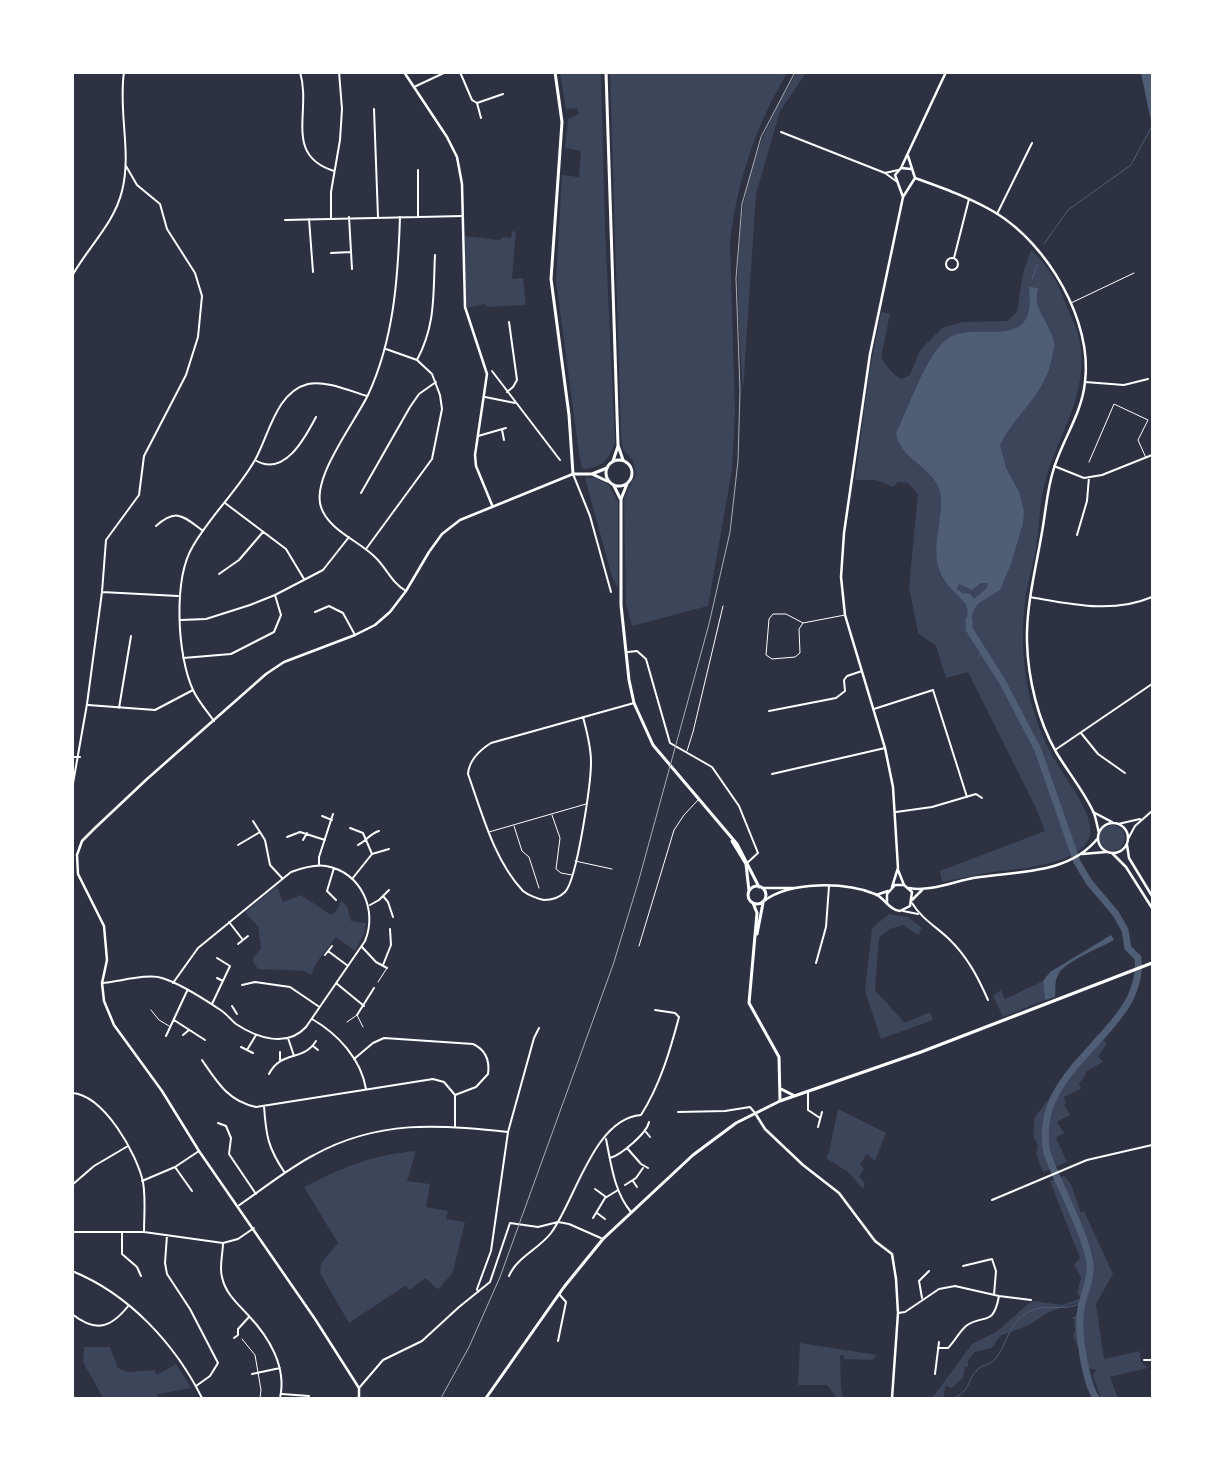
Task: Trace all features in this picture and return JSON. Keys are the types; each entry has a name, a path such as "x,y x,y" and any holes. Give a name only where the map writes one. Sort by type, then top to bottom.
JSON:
{"main road":[{"path":"555,72 562,124 551,279 564,370 574,466 572,474 592,474 607,468 613,461 618,445"},
{"path":"606,72 618,445 623,460 632,469 632,477 620,499"},
{"path":"613,461 623,460"},
{"path":"607,468 607,480"},
{"path":"592,474 607,480 614,486 620,499 621,605 625,653 634,703 653,745 728,834 766,893 756,939"},
{"path":"614,486 627,484"},
{"path":"747,864 749,898 757,913 749,1003 777,1052 780,1101"},
{"path":"749,891 754,887 761,888"},
{"path":"753,903 764,902"},
{"path":"486,1398 559,1294 604,1239 707,1143 736,1123 780,1101 921,1052 1149,966"},
{"path":"780,1088 792,1095 800,1094"}],"street":[{"path":"72,276 98,240 122,192 126,166 124,72"},
{"path":"300,72 303,92 303,134 306,154 320,166 334,171"},
{"path":"331,218 334,171 340,140 342,109 339,72"},
{"path":"404,72 447,137 457,158 462,184 464,301 470,330 485,363 487,379 475,455 476,466 492,505"},
{"path":"414,87 446,72"},
{"path":"460,72 472,100 477,103 481,118"},
{"path":"885,173 901,168 946,72"},
{"path":"477,103 503,94"},
{"path":"374,109 378,217"},
{"path":"781,132 885,173 904,187 910,186"},
{"path":"998,214 1032,142"},
{"path":"908,156 915,178"},
{"path":"72,789 80,757 102,592 106,540 139,495 144,456 186,375 198,337 202,296 195,273 167,229 160,204 137,186 126,166"},
{"path":"901,168 912,169"},
{"path":"418,170 418,217"},
{"path":"898,170 897,182 903,197"},
{"path":"915,178 903,197 870,354 845,524 841,577 845,615 885,748 896,812 898,868 904,885 908,888 924,889 975,878 1030,871 1070,859 1080,854 1098,838"},
{"path":"915,178 969,198 998,214 1033,245 1054,270 1082,331 1086,359 1085,382 1069,433 1054,466 1047,494 1030,597 1027,643 1031,678 1042,721 1055,750 1093,812 1099,833"},
{"path":"954,258 948,259 946,262 951,270 955,269 958,264 954,258 969,198"},
{"path":"285,220 349,217 463,216"},
{"path":"349,217 352,269"},
{"path":"400,217 399,259 394,311 386,349 367,396 320,487 320,508 330,522 376,558 398,586 406,591"},
{"path":"309,219 312,272"},
{"path":"331,253 351,252"},
{"path":"417,360 429,335 432,322 435,255"},
{"path":"507,392 513,387 516,380 509,322"},
{"path":"366,549 432,459 442,409 436,382 432,374 417,360 386,349"},
{"path":"492,371 560,460"},
{"path":"1085,382 1124,385 1148,379"},
{"path":"361,493 410,407 419,394 436,382"},
{"path":"214,721 193,690 183,658 178,596 184,567 192,546 255,460 282,403 299,388 309,384 328,385 367,396"},
{"path":"485,397 515,403"},
{"path":"255,460 269,466 283,461 300,443 316,417"},
{"path":"478,436 506,428"},
{"path":"502,429 504,440"},
{"path":"1054,466 1084,478 1102,475 1152,455"},
{"path":"359,1398 359,1388 254,1228 199,1150 162,1091 114,1025 104,1001 102,983 107,960 104,926 78,874 77,855 82,841 94,828 147,778 266,674 284,662 356,635 375,625 406,591 442,534 460,520 492,505 572,474 590,516 611,592"},
{"path":"1077,535 1087,501 1089,477"},
{"path":"225,503 286,549 304,579"},
{"path":"156,526 164,519 175,515 186,518 203,531"},
{"path":"219,574 239,560 262,532"},
{"path":"181,620 206,619 250,605 275,594 328,565 348,536"},
{"path":"102,592 178,596"},
{"path":"183,658 231,654 274,632 281,615 275,594"},
{"path":"1030,597 1074,605 1106,607 1134,604 1152,597"},
{"path":"315,612 329,606 343,613 356,635"},
{"path":"119,708 130,636"},
{"path":"625,653 638,651 646,659 670,743 712,767 739,806 758,853 747,864"},
{"path":"769,711 836,698 845,691 844,680 847,676 862,671"},
{"path":"1055,750 1152,684"},
{"path":"87,704 155,710 193,690"},
{"path":"874,708 932,690 966,797"},
{"path":"583,717 590,743 590,756 586,804 573,875 565,892 552,900 540,900 524,892 504,864 489,832 468,774 469,768 477,755 490,743 583,717 634,703"},
{"path":"1081,733 1098,754 1125,773"},
{"path":"772,774 885,748"},
{"path":"72,757 80,757"},
{"path":"896,812 932,807 979,794 982,798"},
{"path":"1118,824 1142,818 1152,811"},
{"path":"1093,812 1126,830 1128,839"},
{"path":"319,865 334,814"},
{"path":"322,816 332,820"},
{"path":"1142,818 1127,843 1129,858 1152,896"},
{"path":"253,821 265,840 270,864 282,878"},
{"path":"1108,852 1100,844 1099,833 1106,824 1114,823"},
{"path":"350,828 363,833 372,854"},
{"path":"366,842 368,836 379,831"},
{"path":"238,845 260,832"},
{"path":"287,837 300,832 307,832 325,840"},
{"path":"303,840 307,832"},
{"path":"358,845 366,842"},
{"path":"1080,854 1120,851 1127,843"},
{"path":"352,879 372,854 389,849"},
{"path":"1112,852 1126,867 1152,908"},
{"path":"72,855 77,855"},
{"path":"102,983 155,976 173,983 212,1004 244,1029 256,1035 273,1039 288,1038 302,1031 318,1006 362,947 369,932 369,905 363,892 352,879 334,868 319,865 300,869 282,878 198,948 173,983"},
{"path":"334,868 327,891 336,900"},
{"path":"876,895 888,891 892,887 898,868"},
{"path":"892,887 904,885"},
{"path":"761,888 829,886 852,888 876,895 894,910 918,914"},
{"path":"816,963 826,927 829,886"},
{"path":"764,902 776,893 799,888"},
{"path":"908,888 918,914 963,954 975,972 988,1000"},
{"path":"903,910 924,889"},
{"path":"369,905 389,890"},
{"path":"887,904 888,891"},
{"path":"383,896 388,902 393,918"},
{"path":"228,922 243,940"},
{"path":"383,966 389,953 390,930"},
{"path":"238,944 248,936"},
{"path":"391,940 397,940"},
{"path":"325,955 332,946"},
{"path":"362,947 387,968"},
{"path":"328,951 348,966"},
{"path":"212,1004 230,966 217,958"},
{"path":"217,978 223,980"},
{"path":"242,985 255,982 290,986 318,1006"},
{"path":"336,983 364,1006"},
{"path":"357,1015 374,988"},
{"path":"166,1036 187,991"},
{"path":"232,1006 237,1014"},
{"path":"509,1276 517,1262 536,1249 558,1222 589,1157 620,1122 634,1115 641,1115 657,1086 679,1017 675,1013 655,1010"},
{"path":"228,1016 234,1011"},
{"path":"173,1019 205,1040"},
{"path":"311,1019 328,1028 354,1059 364,1074 366,1089"},
{"path":"478,1292 477,1289 491,1251 508,1132 534,1038 539,1028"},
{"path":"183,1035 189,1030"},
{"path":"247,1050 256,1035"},
{"path":"288,1038 294,1056"},
{"path":"354,1059 373,1043 384,1038 473,1044 486,1055 488,1074 476,1087 455,1095"},
{"path":"269,1074 280,1060 306,1053 316,1041"},
{"path":"313,1046 318,1050"},
{"path":"241,1047 253,1054"},
{"path":"280,1052 280,1060"},
{"path":"202,1060 230,1097 247,1105 264,1106 433,1079 444,1082 455,1095 455,1126"},
{"path":"808,1091 810,1099 808,1110 820,1118"},
{"path":"72,1093 91,1099 103,1110 128,1146 142,1181 145,1198 144,1232"},
{"path":"264,1106 269,1148 285,1173"},
{"path":"678,1112 750,1107 765,1129 803,1165 839,1193 875,1240 892,1254 896,1278 898,1313 892,1398"},
{"path":"818,1127 822,1112"},
{"path":"610,1158 621,1154 646,1132 649,1122"},
{"path":"218,1123 226,1126 231,1138 229,1154 256,1194"},
{"path":"238,1206 314,1155 364,1135 416,1126 455,1126 508,1132"},
{"path":"646,1132 650,1137"},
{"path":"605,1138 618,1190 622,1201 631,1212"},
{"path":"992,1200 1087,1160 1152,1145"},
{"path":"72,1185 94,1166 128,1146"},
{"path":"627,1148 644,1167 648,1168"},
{"path":"142,1181 175,1167 199,1150"},
{"path":"175,1167 192,1191"},
{"path":"625,1185 632,1181 644,1167"},
{"path":"632,1181 637,1186"},
{"path":"595,1190 606,1197"},
{"path":"593,1218 606,1197 618,1190"},
{"path":"597,1213 605,1219"},
{"path":"359,1388 383,1360 422,1341 490,1282 510,1223 538,1228 558,1222 569,1224 604,1239"},
{"path":"72,1232 144,1232 223,1242 238,1239 254,1228"},
{"path":"122,1233 122,1254 141,1276"},
{"path":"167,1234 164,1263 167,1274 190,1309 218,1363 210,1376 196,1386"},
{"path":"223,1242 221,1276 235,1302 270,1342 280,1368 280,1398"},
{"path":"491,1251 500,1252"},
{"path":"963,1266 992,1259 996,1271 994,1295"},
{"path":"968,1265 970,1270"},
{"path":"72,1271 128,1305 159,1335 196,1386 202,1398"},
{"path":"922,1298 919,1281 929,1271"},
{"path":"898,1313 905,1312 922,1298 939,1289 954,1286 999,1296 1031,1300"},
{"path":"558,1341 566,1302 559,1294"},
{"path":"938,1348 948,1348 967,1326 993,1315 999,1296"},
{"path":"72,1314 86,1324 104,1326 120,1316 128,1305"},
{"path":"234,1338 238,1334 238,1329 249,1316"},
{"path":"935,1374 939,1342"},
{"path":"1144,1360 1152,1360"},
{"path":"252,1374 280,1368"},
{"path":"280,1394 309,1396"}],"lane":[{"path":"1070,303 1134,273"},
{"path":"1088,462 1114,404 1148,420 1138,440 1146,458"},
{"path":"687,751 723,606"},
{"path":"803,623 799,629 800,653 795,657 772,659 766,655 769,620 773,614 786,614 803,623 845,615"},
{"path":"639,946 674,830 700,799"},
{"path":"489,832 586,804"},
{"path":"552,814 560,838 556,869 561,873 573,875"},
{"path":"514,825 522,851 529,857 539,888"},
{"path":"575,861 612,870"},
{"path":"378,982 387,968"},
{"path":"151,1010 159,1020 170,1027"},
{"path":"347,1022 357,1015 363,1027"},
{"path":"242,1339 254,1355 261,1390 260,1398"}],"shaded area":[{"path":"797,72 806,73 780,111 756,194 743,391 738,270 741,222 745,198 753,165 765,133"},
{"path":"560,73 601,73 605,227 615,443 607,459 595,467 582,469 556,281 562,175 579,177 581,151 565,148 568,119 579,114 577,108 566,109"},
{"path":"610,73 787,73 766,114 749,154 733,219 730,242 735,412 732,470 708,606 632,626 626,604 624,498 636,474 633,461 623,450 621,434"},
{"path":"1141,73 1152,73 1152,126"},
{"path":"512,231 516,232 512,279 523,278 526,305 487,307 485,304 467,308 465,295 465,236 499,240 504,237 511,238"},
{"path":"1031,250 1047,267 1059,287 1079,337 1082,361 1080,379 1071,413 1043,490 1036,548 1025,602 1023,621 1024,659 1026,678 1035,715 1050,751 1083,806 1088,818 1089,838 1083,847 1061,860 942,882 940,871 1045,831 1035,806 968,672 946,678 936,646 918,633 909,587 918,494 908,483 898,482 893,487 876,480 855,480 869,374 881,312 890,314 881,358 893,373 902,379 910,375 920,350 942,328 962,322 1007,321 1017,312 1023,273"},
{"path":"1029,287 1038,288 1037,303 1052,335 1054,345 1049,370 1044,382 1000,445 1006,468 1019,492 1024,511 1023,523 1011,564 1000,590 979,603 969,620 965,603 947,583 939,569 936,547 941,495 938,486 928,472 903,449 896,433 932,356 947,339 959,334 1015,329 1024,322 1029,308","holes":["981,583 988,583 987,588 974,599 970,594 962,593 957,589 959,584 972,590"]},
{"path":"595,477 609,485 618,502 618,588 612,577 585,478"},
{"path":"1112,825 1121,829 1125,838 1121,847 1112,851 1103,847 1099,838 1103,829"},
{"path":"277,886 283,902 301,895 331,915 337,910 341,901 347,906 351,921 366,923 364,934 355,951 336,937 317,962 311,975 305,971 258,969 252,960 261,948 258,927 245,912"},
{"path":"889,914 908,917 922,928 918,935 903,925 890,929 879,938 875,990 905,1023 930,1012 933,1020 881,1039 865,991 872,928"},
{"path":"1111,935 1114,940 1063,968 1056,979 1055,997 1045,1000 1043,981 1050,972"},
{"path":"1043,981 1045,1000 1003,1017 993,996 1001,990 1005,999"},
{"path":"1098,1034 1107,1044 1098,1056 1103,1062 1085,1072 1086,1074 1079,1084 1081,1089 1064,1097 1066,1103 1064,1104 1070,1115 1057,1122 1064,1133 1056,1138 1067,1162 1043,1172 1036,1154 1038,1146 1033,1135 1035,1117"},
{"path":"838,1109 886,1133 875,1161 867,1154 860,1164 864,1169 859,1177 865,1183 863,1189 848,1172 826,1158"},
{"path":"416,1151 407,1181 430,1184 426,1207 448,1211 446,1219 465,1222 453,1272 439,1289 425,1278 410,1290 405,1286 349,1323 320,1273 321,1263 338,1243 304,1187 358,1163"},
{"path":"1064,1176 1071,1184 1081,1213 1084,1211 1113,1274 1096,1304 1104,1359 1140,1351 1141,1362 1148,1368 1110,1377 1118,1398 1101,1398 1093,1376 1096,1370 1088,1368 1082,1322 1084,1301 1077,1293 1081,1278 1074,1265 1080,1258 1050,1181"},
{"path":"1079,1299 1082,1301 1079,1311 1081,1353 1073,1336 1075,1332 1074,1320 1079,1306 1077,1303 1051,1311 1027,1326 1000,1336 992,1348 975,1352 968,1360 968,1367 965,1367 963,1378 952,1388 945,1386 944,1398 932,1398 972,1344 996,1332 1029,1303 1034,1301 1062,1305"},
{"path":"800,1343 877,1355 872,1360 844,1359 844,1355 840,1355 843,1398 837,1398 827,1385 798,1385"},
{"path":"84,1347 110,1347 118,1368 128,1372 154,1370 157,1375 176,1364 191,1388 158,1394 157,1398 103,1398 83,1362"}],"waterway":[{"path":"1044,244 1068,210 1131,165 1152,126"},
{"path":"1032,279 1037,265"},
{"path":"969,620 969,629 1002,681 1038,750 1077,862 1089,882 1116,914 1125,930 1128,948 1138,958 1136,984 1125,1008 1070,1072 1055,1096 1046,1122 1047,1153 1078,1224 1090,1264 1090,1275 1081,1309 1080,1329 1085,1368 1096,1398"},
{"path":"978,658 982,651"},
{"path":"955,1398 967,1388 977,1370 996,1358 1011,1329 1025,1314 1040,1308 1069,1307 1083,1301"},
{"path":"1073,1318 1081,1316"}],"railway":[{"path":"441,1398 469,1347 500,1277 613,965 638,883 709,624 730,532 738,461 740,390 736,278 742,204 761,137 795,72"}]}
